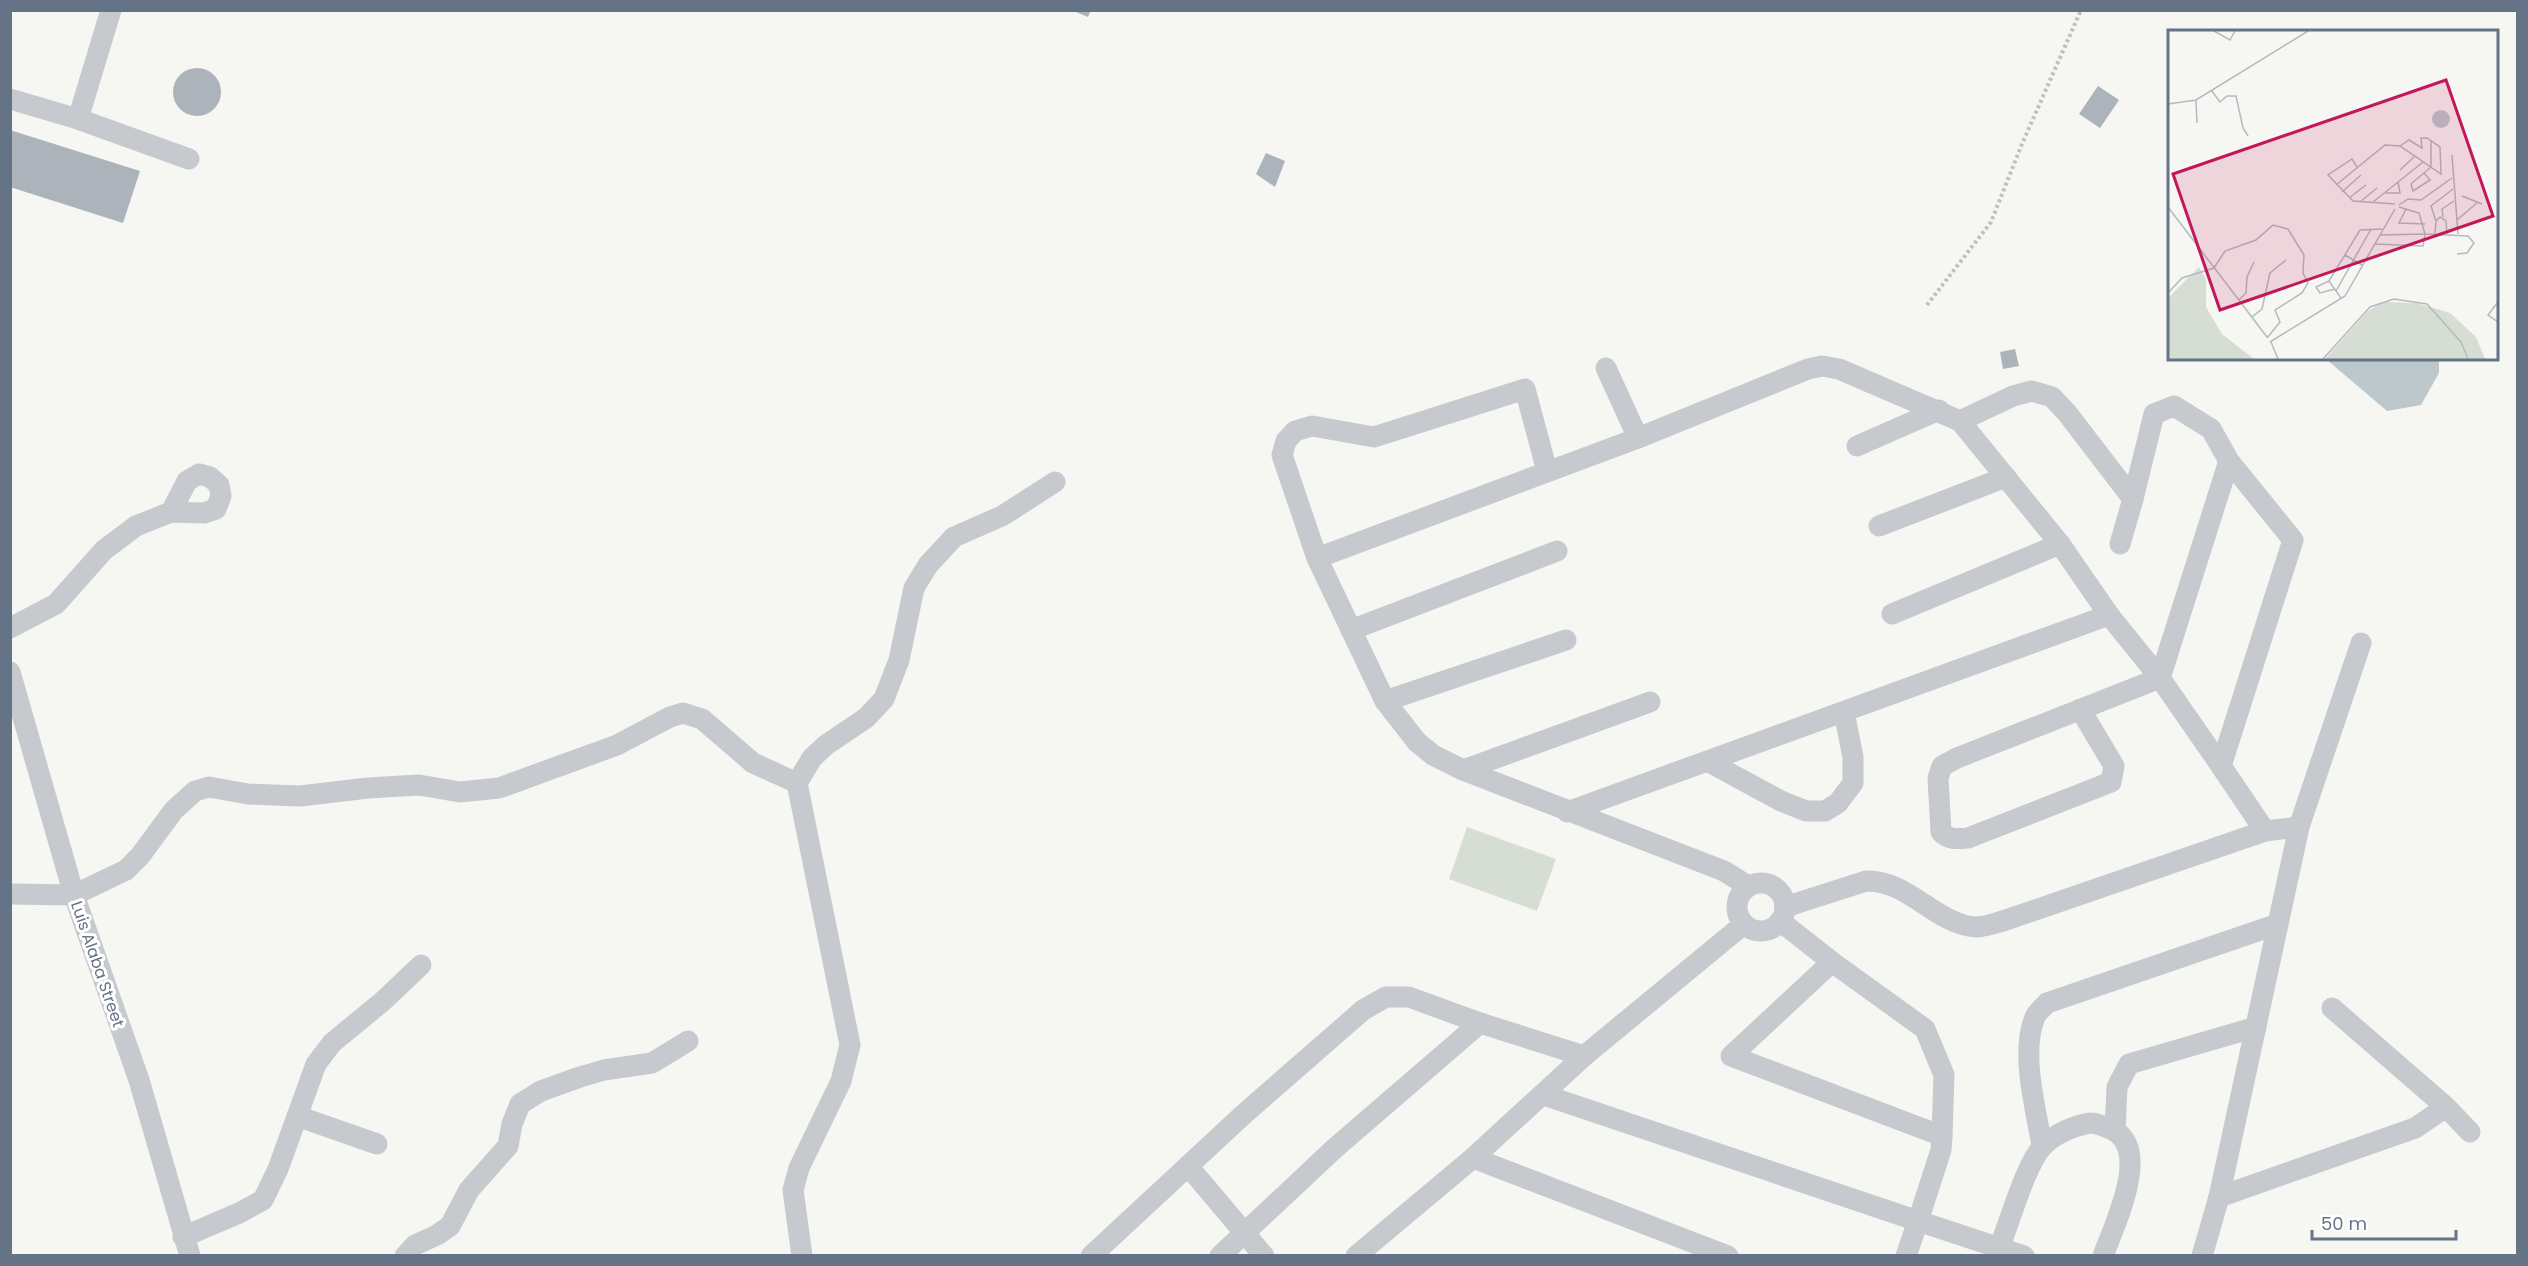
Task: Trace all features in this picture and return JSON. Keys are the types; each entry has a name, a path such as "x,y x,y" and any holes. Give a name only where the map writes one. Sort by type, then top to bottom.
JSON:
{"street":[{"path":"78,119 111,10"},
{"path":"10,99 78,119 189,159"},
{"path":"1317,558 1638,438 1808,369 1822,366 1839,369 1939,410 1960,421 2060,544 2109,615 2160,678 2265,831"},
{"path":"1606,368 1638,438"},
{"path":"1547,471 1525,389 1374,437 1312,426 1295,430 1286,441 1282,455 1317,558 1385,701 1417,742 1433,755 1463,770 1724,871 1748,886"},
{"path":"1960,421 2013,396 2032,391 2052,397 2133,499"},
{"path":"2120,544 2154,414 2174,406 2211,429 2229,461 2293,540 2221,766"},
{"path":"1857,446 1939,410"},
{"path":"2160,678 2229,461"},
{"path":"1879,526 2006,477"},
{"path":"802,1256 793,1190 799,1168 841,1081 850,1046 797,783 812,758 826,745 866,718 884,699 899,660 914,588 928,565 954,537 1002,516 1055,482"},
{"path":"10,628 56,604 104,550 135,526 171,512"},
{"path":"1892,614 2060,544"},
{"path":"1351,630 1557,551"},
{"path":"1567,812 2109,615"},
{"path":"1385,701 1566,640"},
{"path":"2202,1256 2219,1197 2299,827 2361,643"},
{"name":"Luis Alaba Street","path":"10,672 74,895 139,1080 187,1246"},
{"path":"2080,709 2114,766 2111,782 1968,838 1946,837 1941,832 1938,778 1942,766 1957,758 2080,709 2160,678"},
{"path":"1463,770 1650,702"},
{"path":"1708,762 1781,801 1806,811 1825,811 1838,803 1853,783 1853,757 1844,712"},
{"path":"10,894 74,895 126,870 140,856 174,810 195,790 209,787 248,794 300,796 379,787 420,786 460,792 499,788 616,745 670,717 683,713 702,719 753,763 797,783"},
{"path":"1906,1256 1941,1150 1944,1075 1925,1029 1832,962 1783,914 1784,899 1774,887 1757,883 1741,892 1737,901 1737,909 1744,924 1759,931 1767,930 1783,914 1866,881 1892,884 1958,924 1978,927 2003,921 2265,831 2299,827"},
{"path":"1356,1256 1473,1158 1584,1056 1744,924"},
{"path":"2042,1146 2029,1067 2031,1031 2036,1014 2047,1004 2278,924"},
{"path":"1832,962 1731,1056 1942,1136"},
{"path":"187,1246 263,1200 278,1168 316,1064 332,1043 383,1001 421,965"},
{"path":"1090,1256 1363,1010 1386,997 1409,997 1480,1023 1584,1056"},
{"path":"2332,1008 2446,1107 2470,1132"},
{"path":"1220,1256 1334,1149 1480,1023"},
{"path":"2115,1131 2117,1087 2128,1064 2256,1027"},
{"path":"405,1256 415,1245 450,1226 469,1190 508,1146 512,1124 520,1104 541,1091 580,1077 604,1070 652,1063 688,1041"},
{"path":"1544,1095 2024,1256"},
{"path":"2219,1197 2415,1128 2446,1107"},
{"path":"297,1116 377,1144"},
{"path":"1999,1248 2030,1166 2042,1146 2067,1130 2092,1123 2115,1131 2129,1148 2131,1172 2103,1256"},
{"path":"1473,1158 1728,1256"},
{"path":"1188,1166 1264,1256"}],"path":[{"path":"1927,305 1991,222 2022,144 2081,10"}],"shaded area":[{"path":"2327,360 2439,360 2439,373 2421,405 2387,411"},
{"path":"1467,827 1556,859 1537,911 1449,879"}],"building":[{"path":"1071,10 1091,10 1088,17"},
{"path":"192,68 202,68 214,75 221,87 221,97 214,109 202,116 192,116 177,105 173,97 173,87 184,72"},
{"path":"2098,86 2119,100 2100,128 2079,114"},
{"path":"10,130 140,171 123,223 10,187"},
{"path":"1266,153 1285,161 1275,187 1256,174"},
{"path":"2015,349 2019,366 2003,369 2000,352"}]}
